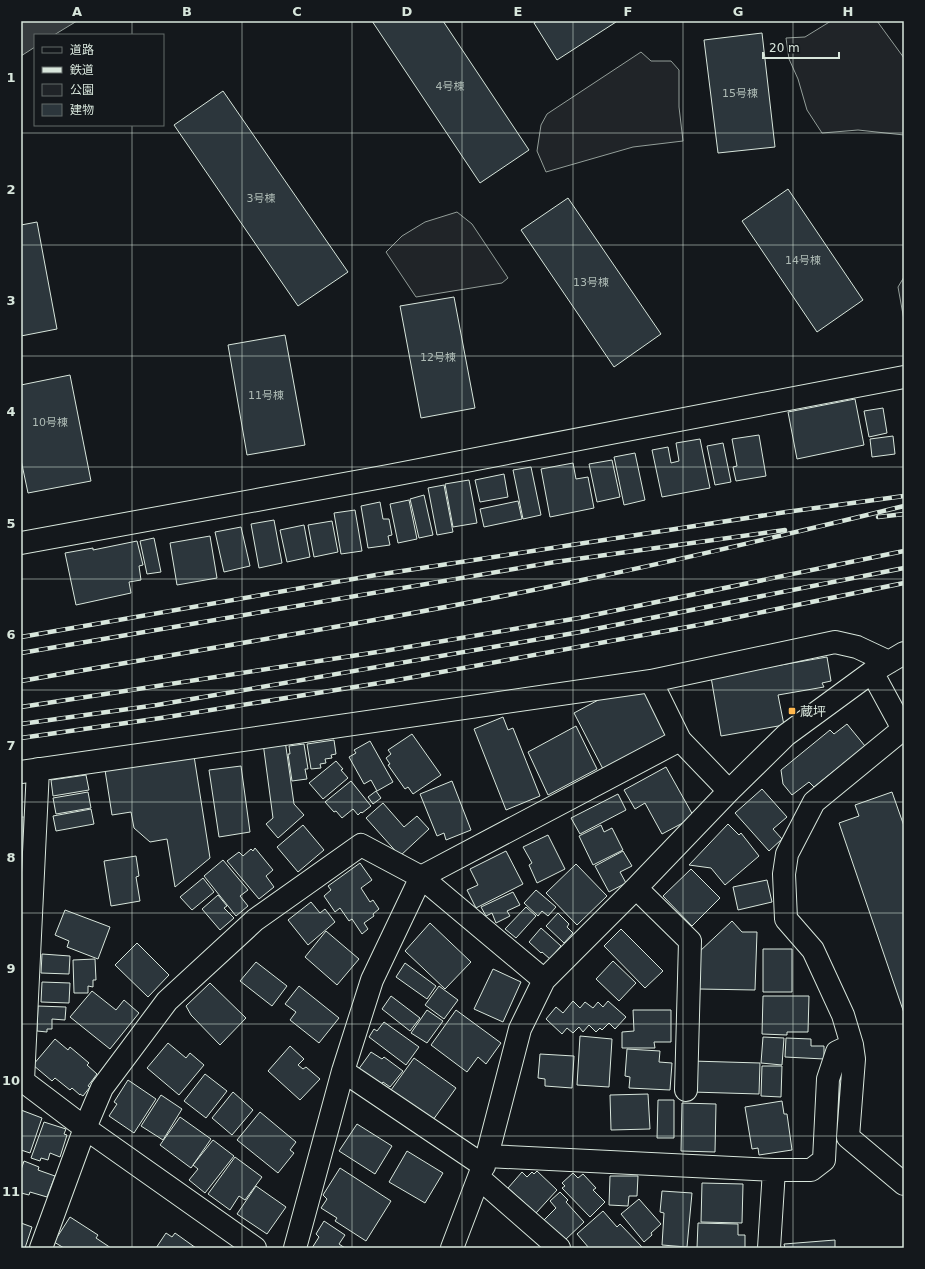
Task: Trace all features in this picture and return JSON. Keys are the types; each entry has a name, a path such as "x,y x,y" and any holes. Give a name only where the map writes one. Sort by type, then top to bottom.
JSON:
{"street":[{"path":"21,543 388,476 904,377"},
{"path":"255,1248 22,1082 29,771 651,681 835,642 858,647 888,662"},
{"path":"452,1248 483,1166 520,1029 544,980 786,735 888,662"},
{"path":"888,662 903,729 814,802 787,854 784,874 786,919 813,950 843,1015 852,1045 854,1059 848,1137 904,1184"},
{"path":"651,681 680,740 729,791"},
{"path":"295,1248 344,1072 372,980 421,877 680,740"},
{"path":"41,1248 85,1128 102,1088 167,1001 255,920 362,845 421,877 544,980"},
{"path":"636,888 690,941 686,1090"},
{"path":"483,1166 811,1170 824,1160 828,1079 837,1052 852,1045"},
{"path":"344,1072 483,1166 552,1245"},
{"path":"769,1248 774,1170"}],"green space":[{"path":"831,21 877,21 904,58 904,135 858,130 822,133 807,110 798,79 789,59 786,38 805,37"},
{"path":"641,52 651,61 671,61 679,70 679,107 683,141 633,147 546,172 537,151 541,125 547,114"},
{"path":"457,212 472,224 508,278 502,283 416,297 386,252 402,236 425,222"},
{"path":"904,277 904,320 898,287"}],"shaded area":[{"path":"21,21 77,21 56,34 34,34 34,48 21,56"},
{"path":"21,817 24,817 22,961 21,961"}],"building":[{"path":"372,21 443,21 529,150 480,183"},
{"path":"537,21 616,22 557,60 534,23"},
{"path":"762,33 775,147 718,153 704,40"},
{"path":"223,91 348,272 298,306 174,125"},
{"path":"788,189 863,300 817,332 742,221"},
{"path":"568,198 661,334 614,367 521,230"},
{"path":"37,222 57,329 21,336 21,225"},
{"path":"454,297 475,408 421,418 400,306"},
{"path":"285,335 305,445 247,455 228,345"},
{"path":"70,375 91,481 28,493 21,460 21,385"},
{"path":"855,399 864,445 797,459 788,412"},
{"path":"883,408 887,433 869,437 864,411"},
{"path":"759,435 766,476 736,481 733,467 737,466 732,439"},
{"path":"893,436 895,454 872,457 870,439"},
{"path":"700,439 710,488 662,497 652,450 668,447 671,463 679,461 676,443"},
{"path":"723,443 731,482 715,485 707,446"},
{"path":"635,453 645,500 624,505 614,457"},
{"path":"612,460 620,497 597,502 589,464"},
{"path":"573,463 576,479 588,477 594,508 550,517 541,469"},
{"path":"531,467 541,515 523,519 513,470"},
{"path":"504,474 508,497 480,502 475,480"},
{"path":"469,480 477,523 453,527 445,484"},
{"path":"444,485 453,532 437,535 428,488"},
{"path":"424,495 433,535 419,538 410,499"},
{"path":"409,500 417,539 398,543 390,504"},
{"path":"518,501 522,519 484,527 480,509"},
{"path":"380,502 383,519 389,519 392,535 388,536 390,545 368,548 361,506"},
{"path":"355,510 362,551 341,554 334,513"},
{"path":"274,520 282,563 259,568 251,524"},
{"path":"332,521 338,552 314,557 308,525"},
{"path":"304,525 310,557 287,562 280,530"},
{"path":"241,527 250,566 224,572 215,532"},
{"path":"210,536 217,578 177,585 170,543"},
{"path":"154,538 161,572 147,574 140,541"},
{"path":"137,541 143,565 139,566 141,580 129,582 131,593 76,605 65,553 93,548 93,550"},
{"path":"827,657 831,681 822,683 824,687 778,695 784,725 721,736 711,677"},
{"path":"615,691 645,693 666,736 603,769 574,713"},
{"path":"503,717 508,730 513,728 540,796 506,810 474,729"},
{"path":"847,724 865,746 814,787 809,782 792,795 783,784 781,770 830,730 834,734"},
{"path":"576,726 597,769 548,795 528,752"},
{"path":"412,734 441,775 413,794 408,787 405,789 388,765 390,764 386,758 391,754 388,750"},
{"path":"285,740 294,804 304,815 278,838 266,824 273,818 263,743"},
{"path":"334,740 336,754 331,755 332,758 325,759 326,763 320,764 321,768 311,769 307,744"},
{"path":"370,741 393,782 377,791 371,780 364,784 349,757 356,753 354,750"},
{"path":"304,744 308,769 305,769 307,779 292,781 288,754 290,754 289,746"},
{"path":"194,756 210,858 175,887 167,839 150,842 134,828 131,812 112,815 105,770"},
{"path":"336,761 348,778 323,799 309,783"},
{"path":"241,766 250,832 219,837 209,770"},
{"path":"666,767 694,817 662,834 645,803 635,809 624,790"},
{"path":"86,775 89,790 53,796 51,780"},
{"path":"351,781 371,806 358,815 353,809 342,818 325,802"},
{"path":"452,781 471,830 446,840 444,833 437,836 420,794"},
{"path":"762,789 787,817 773,829 782,839 769,851 735,813"},
{"path":"376,791 381,798 373,804 368,797"},
{"path":"88,792 91,808 56,814 53,798"},
{"path":"892,792 904,826 904,1013 839,823 859,816 855,805"},
{"path":"618,794 626,810 580,834 571,818"},
{"path":"383,803 404,827 417,816 429,829 400,856 366,818"},
{"path":"91,809 94,824 56,831 53,816"},
{"path":"728,824 739,835 741,833 759,856 725,885 711,868 689,865"},
{"path":"303,825 324,850 298,872 277,847"},
{"path":"601,825 604,832 612,828 623,850 593,865 579,836"},
{"path":"548,835 565,869 537,883 529,865 532,863 523,847"},
{"path":"255,848 273,870 266,876 274,887 259,899 227,861 239,852 243,856 251,849 253,851"},
{"path":"506,851 523,884 476,908 467,890 478,885 470,869"},
{"path":"623,851 632,866 620,872 626,883 609,892 595,866"},
{"path":"136,856 139,876 136,877 140,901 111,906 104,861"},
{"path":"223,860 248,890 240,896 248,906 236,916 204,876"},
{"path":"360,863 372,880 361,888 370,902 373,900 379,909 373,914 374,916 364,923 368,929 362,934 352,919 349,921 340,908 335,912 324,896 331,890 328,886"},
{"path":"576,864 607,896 577,925 546,893"},
{"path":"691,869 720,898 692,926 663,896"},
{"path":"203,878 214,892 192,910 180,897"},
{"path":"767,880 772,902 738,910 733,887"},
{"path":"536,890 556,907 548,916 542,911 538,916 524,903"},
{"path":"513,892 520,905 507,911 510,916 496,923 492,913 486,916 481,907"},
{"path":"218,895 227,906 224,908 234,918 220,930 202,909"},
{"path":"311,902 320,913 325,909 335,922 308,945 288,920"},
{"path":"526,907 536,916 516,938 505,929"},
{"path":"65,910 110,927 98,959 67,947 69,941 55,935"},
{"path":"558,913 569,924 567,927 573,933 564,943 546,926"},
{"path":"732,921 742,932 757,932 755,990 699,989 699,952"},
{"path":"430,923 471,962 445,989 405,951"},
{"path":"541,928 561,946 550,959 529,942"},
{"path":"621,929 663,971 645,988 604,946"},
{"path":"326,931 359,959 337,985 305,957"},
{"path":"137,943 169,975 148,997 115,965"},
{"path":"763,949 792,949 792,992 763,992"},
{"path":"42,954 70,956 69,974 41,973"},
{"path":"95,959 96,980 93,980 93,987 88,986 88,993 74,993 73,960"},
{"path":"613,961 636,983 619,1001 596,979"},
{"path":"256,962 287,986 272,1006 240,981"},
{"path":"405,963 436,986 427,999 396,977"},
{"path":"493,969 521,982 503,1022 474,1009"},
{"path":"42,982 70,983 69,1003 41,1002"},
{"path":"210,983 246,1018 220,1045 191,1015 186,1006"},
{"path":"299,986 339,1018 319,1043 290,1020 296,1012 285,1004"},
{"path":"439,986 458,1000 444,1019 425,1005"},
{"path":"92,991 116,1010 124,1000 139,1013 110,1049 70,1017"},
{"path":"391,996 420,1018 410,1031 382,1009"},
{"path":"763,996 809,996 808,1032 787,1032 787,1035 762,1034"},
{"path":"573,1001 580,1008 585,1002 593,1008 598,1002 603,1007 608,1001 626,1017 615,1029 609,1023 602,1030 600,1028 596,1032 589,1025 583,1032 579,1027 573,1033 567,1028 562,1034 546,1019 556,1007 563,1013"},
{"path":"38,1006 66,1007 65,1020 52,1019 52,1029 47,1029 47,1032 37,1031"},
{"path":"427,1010 443,1021 427,1043 411,1033"},
{"path":"456,1010 501,1043 486,1064 478,1057 467,1072 431,1045"},
{"path":"633,1010 671,1010 671,1042 654,1042 655,1048 622,1048 622,1032 634,1031"},
{"path":"384,1022 419,1047 406,1065 369,1037 374,1029 377,1031"},
{"path":"580,1036 612,1039 609,1087 577,1085"},
{"path":"763,1037 784,1038 782,1065 761,1063"},
{"path":"786,1038 811,1039 811,1046 824,1046 824,1059 785,1057"},
{"path":"55,1039 68,1050 70,1047 89,1063 87,1065 97,1074 83,1096 72,1088 70,1090 55,1078 52,1081 33,1065"},
{"path":"168,1043 186,1058 190,1053 204,1065 179,1095 147,1068"},
{"path":"290,1046 304,1059 298,1065 303,1069 306,1067 320,1079 300,1100 268,1071"},
{"path":"627,1049 660,1051 659,1062 672,1063 670,1090 629,1088 630,1077 625,1076"},
{"path":"371,1052 382,1059 384,1057 403,1071 390,1087 383,1082 380,1086 358,1070"},
{"path":"540,1054 574,1056 572,1088 545,1086 545,1079 538,1078"},
{"path":"414,1058 456,1088 433,1120 391,1090"},
{"path":"692,1061 760,1063 759,1094 692,1092"},
{"path":"762,1066 782,1066 781,1097 761,1096"},
{"path":"205,1074 227,1091 206,1118 184,1101"},
{"path":"128,1080 156,1099 134,1133 109,1116 117,1104 114,1102"},
{"path":"233,1092 253,1110 232,1135 212,1118"},
{"path":"648,1094 650,1129 611,1130 610,1095"},
{"path":"161,1095 182,1109 163,1140 141,1126"},
{"path":"658,1100 674,1100 674,1138 657,1138"},
{"path":"782,1101 784,1114 787,1114 792,1150 759,1155 758,1148 752,1149 745,1107"},
{"path":"682,1103 716,1104 715,1152 681,1151"},
{"path":"21,1110 42,1118 30,1153 21,1150"},
{"path":"260,1112 296,1142 290,1150 294,1153 278,1173 237,1140"},
{"path":"180,1117 211,1139 191,1168 160,1145"},
{"path":"44,1122 66,1129 64,1134 67,1135 60,1157 50,1153 48,1160 41,1158 40,1161 31,1158"},
{"path":"357,1124 392,1146 375,1174 339,1151"},
{"path":"213,1140 234,1156 205,1193 189,1180 198,1169 193,1165"},
{"path":"407,1151 443,1173 425,1203 389,1182"},
{"path":"235,1157 262,1177 245,1200 239,1196 230,1210 208,1194"},
{"path":"24,1161 39,1167 38,1170 55,1176 47,1197 30,1192 29,1195 21,1193 21,1170"},
{"path":"340,1168 391,1201 366,1241 335,1221 337,1218 321,1208 327,1199 323,1195"},
{"path":"537,1171 557,1190 536,1213 508,1188 522,1172 527,1177 532,1172 534,1174"},
{"path":"573,1173 578,1178 583,1174 596,1188 593,1190 605,1202 590,1217 562,1188 565,1186 562,1183"},
{"path":"610,1176 638,1176 637,1196 629,1196 628,1206 609,1205"},
{"path":"702,1183 743,1184 742,1223 701,1222"},
{"path":"256,1186 286,1207 267,1234 237,1214"},
{"path":"662,1191 692,1193 687,1247 662,1245 664,1213 660,1212"},
{"path":"560,1192 568,1200 566,1202 584,1222 564,1241 544,1220 556,1208 550,1201"},
{"path":"639,1199 661,1224 644,1242 621,1214"},
{"path":"603,1211 617,1227 620,1224 643,1248 589,1248 577,1234"},
{"path":"70,1217 98,1235 96,1238 111,1248 64,1248 54,1242"},
{"path":"324,1221 345,1235 339,1244 345,1248 312,1248 319,1237 316,1234"},
{"path":"21,1223 32,1227 25,1248 21,1248"},
{"path":"698,1223 738,1224 738,1235 745,1235 745,1248 697,1248"},
{"path":"166,1233 172,1237 175,1233 196,1248 156,1248"},
{"path":"835,1240 835,1248 785,1248 784,1244"}],"railway":[{"path":"21,637 376,575 786,512 904,496"},
{"path":"21,681 442,608 622,572 904,506"},
{"path":"878,517 904,514"},
{"path":"21,653 555,562 785,530"},
{"path":"21,707 384,651 579,618 904,551"},
{"path":"21,724 157,705 580,632 904,568"},
{"path":"21,738 161,718 392,681 704,624 904,583"}],"place":[{"name":"蔵坪","path":"792,711"}]}
